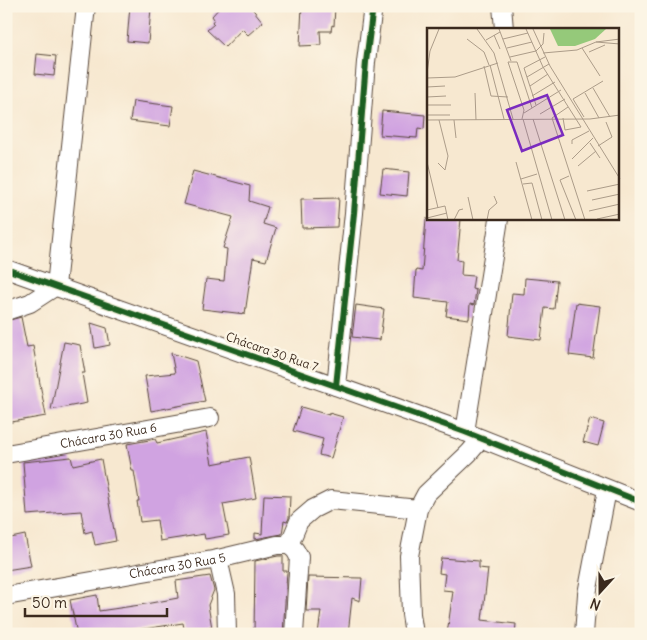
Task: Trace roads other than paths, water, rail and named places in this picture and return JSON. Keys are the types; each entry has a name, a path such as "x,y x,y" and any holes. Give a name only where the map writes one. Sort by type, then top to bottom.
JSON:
{"street":[{"path":"6,311 30,303 56,286 86,6"},
{"path":"336,386 354,213 366,62 373,6"},
{"path":"502,6 504,28"},
{"path":"414,634 411,614 409,556 418,510 426,494 469,453 473,435 499,220"},
{"name":"Chácara 30 Rua 7","path":"6,269 473,435 641,502"},
{"name":"Chácara 30 Rua 6","path":"6,454 210,418"},
{"path":"584,634 588,594 607,490"},
{"path":"294,634 299,557 289,545 299,521 313,508 331,500 418,510"},
{"name":"Chácara 30 Rua 5","path":"6,596 218,559 277,545 289,545"},
{"path":"218,559 226,594 227,634"}]}
